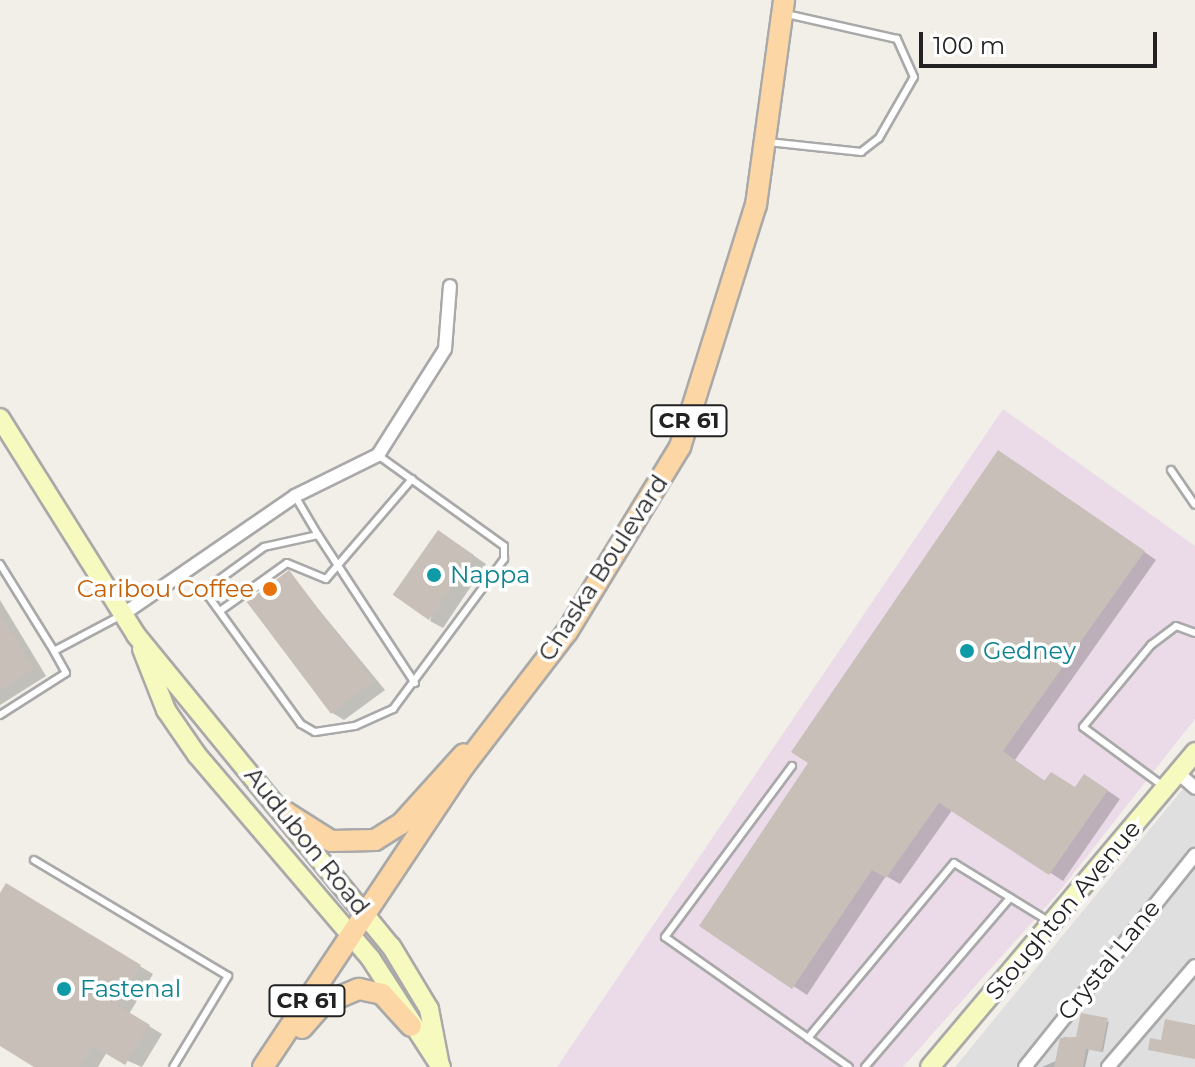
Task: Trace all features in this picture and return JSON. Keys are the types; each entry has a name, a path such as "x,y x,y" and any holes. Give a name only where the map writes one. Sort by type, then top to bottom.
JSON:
{"main road":[{"name":"Chaska Boulevard","path":"265,1067 351,935 492,731 567,632 680,447 724,325 756,205 783,7"},
{"name":"Audubon Road","path":"0,418 136,635 366,913 429,1009 440,1066"},
{"name":"Audubon Road","path":"136,635 166,710 197,755 351,935 440,1066"},
{"path":"282,810 331,841 375,840 401,824 434,780 492,731"},
{"name":"Stoughton Avenue","path":"930,1067 1195,752"},
{"path":"265,1067 323,1004 349,990 382,994 411,1026"}],"street":[{"path":"122,615 295,496 378,455 445,349 450,286"},
{"path":"1178,773 1195,788"},
{"name":"Crystal Lane","path":"1025,1067 1195,855"},
{"path":"1108,1067 1195,966"}],"lane":[{"path":"764,142 861,152 879,138 914,77 897,39 783,7"},
{"path":"318,535 264,547 209,587 220,611 301,724 315,732 355,726 393,709 504,559 504,546 378,455"},
{"path":"1171,470 1195,505"},
{"path":"220,611 287,563 318,581 340,570 412,479"},
{"path":"295,496 415,683"},
{"path":"0,564 66,673 0,715"},
{"path":"54,651 122,615"},
{"path":"1166,788 1083,727 1151,645 1176,626 1195,633"},
{"path":"792,766 665,937 849,1067"},
{"path":"34,860 228,976 173,1067"},
{"path":"808,1038 954,863 1053,923"},
{"path":"865,1067 1010,898"}],"shaded area":[{"path":"1003,409 1195,546 1195,719 1058,893 903,1067 557,1067"},
{"path":"1195,774 1195,1067 955,1067"}],"building":[{"name":"Gedney","path":"998,450 1145,551 1003,751 1044,781 1051,772 1075,787 1084,774 1108,790 1049,875 939,803 886,878 872,870 792,989 699,926 808,763 791,752"},
{"name":"Nappa","path":"438,530 474,555 429,620 393,595"},
{"path":"289,570 373,682 331,714 247,602"},
{"path":"0,615 35,669 0,690"},
{"name":"Fastenal","path":"6,883 141,965 117,1005 150,1025 125,1065 93,1046 80,1067 34,1067 0,1046 0,893"},
{"path":"1081,1013 1108,1018 1101,1052 1086,1049 1083,1067 1054,1067 1060,1038 1076,1037"},
{"path":"1165,1019 1195,1025 1195,1059 1148,1050 1150,1038 1161,1040"}],"place":[{"name":"Nappa","path":"434,575"},
{"name":"Caribou Coffee","path":"270,589"},
{"name":"Gedney","path":"967,651"},
{"name":"Fastenal","path":"64,989"}]}
